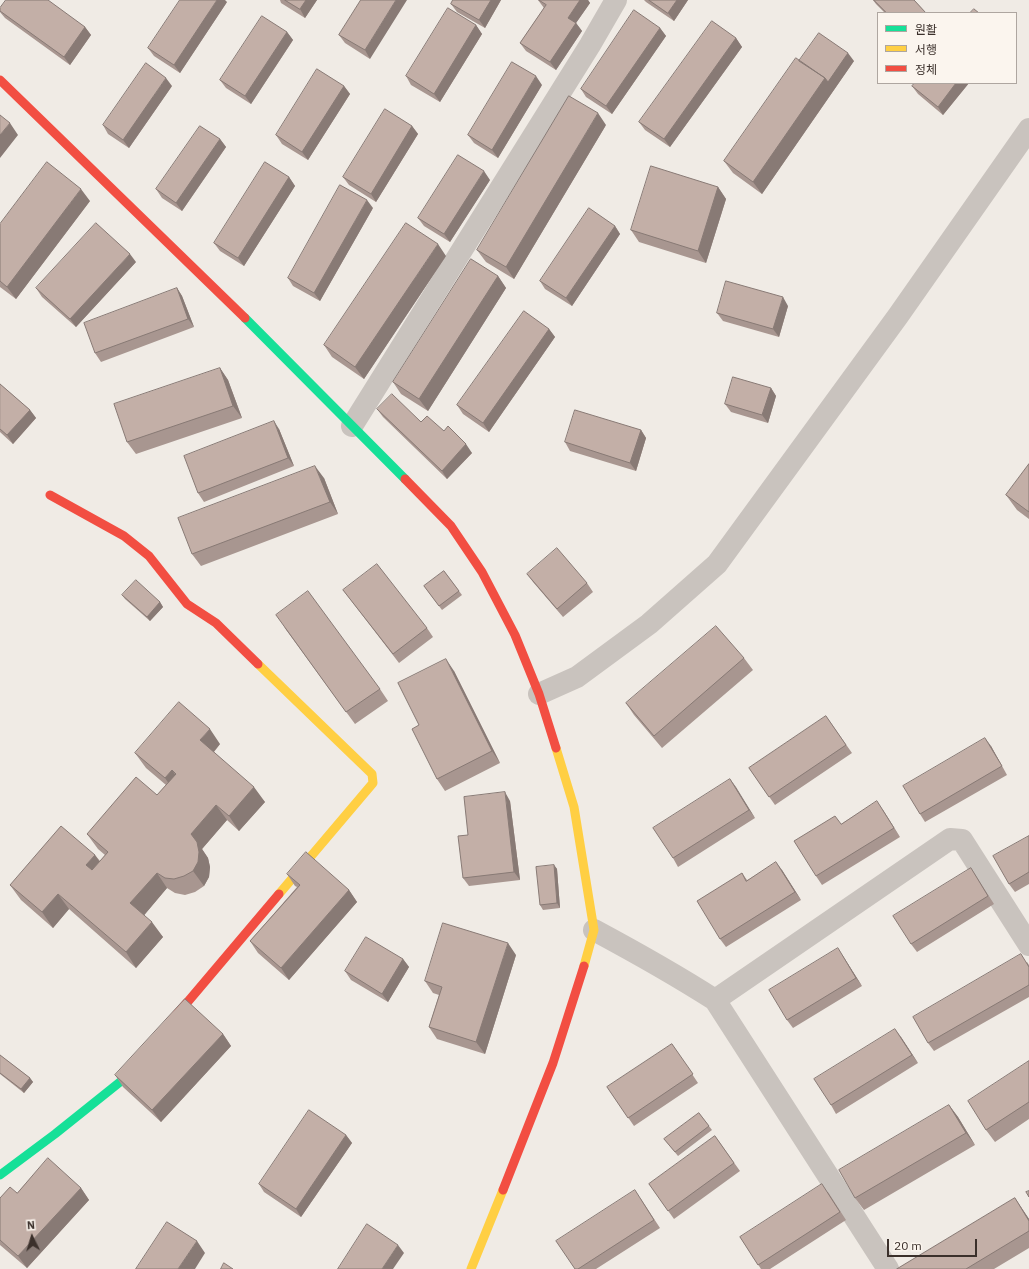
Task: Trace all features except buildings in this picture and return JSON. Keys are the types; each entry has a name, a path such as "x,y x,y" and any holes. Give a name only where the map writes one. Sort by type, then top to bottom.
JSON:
{"street":[{"path":"352,426 582,59 616,0"},
{"path":"0,80 234,307 451,526 490,586 515,635 539,694 574,807 594,930 583,970 553,1063 471,1269"},
{"path":"539,694 577,677 649,624 717,564 898,316 1029,129"},
{"path":"50,494 124,536 149,556 170,584 188,604 216,622 372,774 373,783 161,1033"},
{"path":"716,1000 950,839 962,840 1029,945"},
{"path":"594,930 654,962 716,1000 888,1269"},
{"path":"0,1175 55,1134 120,1082 146,1051"}],"traffic: fast":[{"path":"245,318 405,479"},
{"path":"0,1175 55,1134 120,1082 139,1059"}],"traffic: slow":[{"path":"258,664 372,774 373,783 279,894"},
{"path":"556,748 574,807 594,930 584,966"},
{"path":"471,1269 503,1190"}],"traffic: jam":[{"path":"0,80 245,318"},
{"path":"405,479 451,526 482,572 515,635 539,694 556,748"},
{"path":"50,495 124,536 149,556 187,604 216,623 258,664"},
{"path":"169,1024 279,894"},
{"path":"503,1190 553,1063 584,966"}]}
